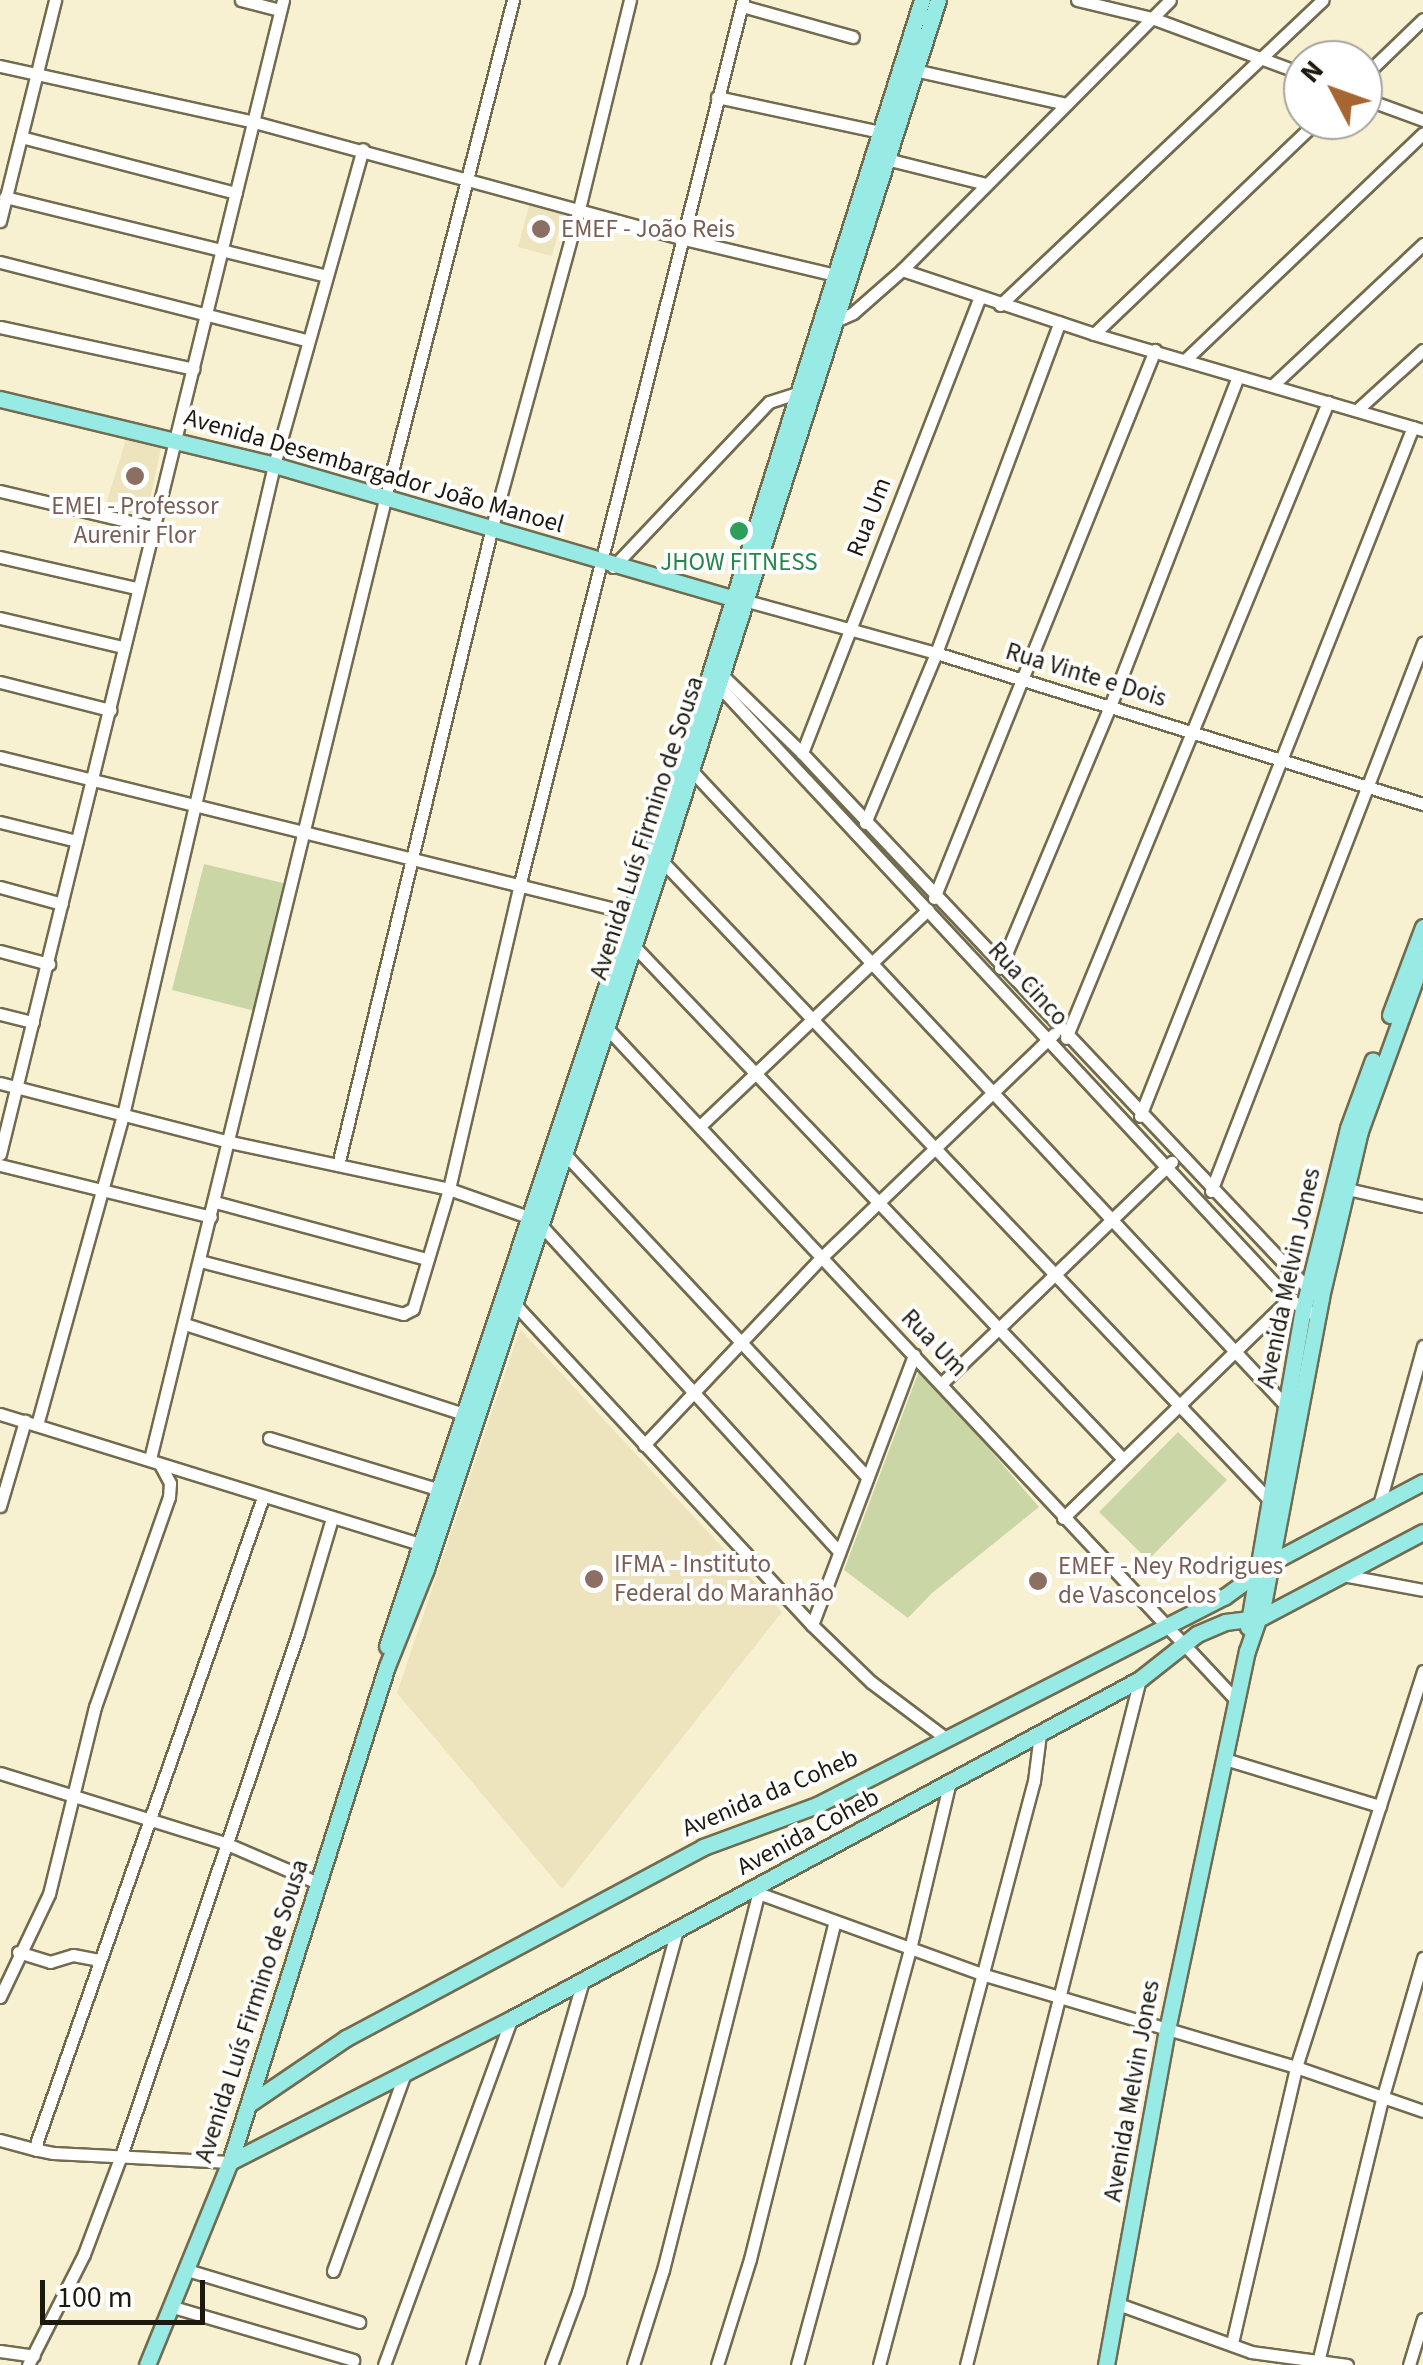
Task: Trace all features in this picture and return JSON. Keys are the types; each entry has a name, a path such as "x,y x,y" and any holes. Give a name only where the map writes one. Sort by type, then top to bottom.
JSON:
{"main road":[{"name":"Avenida Luís Firmino de Sousa","path":"534,1220 563,1152 631,913 716,676 880,158 922,0"},
{"name":"Avenida Luís Firmino de Sousa","path":"740,600 799,392 827,322 835,275 880,158 880,132 938,0"},
{"name":"Avenida Desembargador João Manoel","path":"0,400 386,495 607,565 740,600"},
{"name":"Avenida Luís Firmino de Sousa","path":"147,2365 230,2162 387,1666 426,1569 534,1220 662,861 679,787 691,770 716,676"},
{"name":"Avenida Melvin Jones","path":"1265,1567 1288,1407 1340,1187 1348,1128 1423,926"},
{"name":"Avenida Melvin Jones","path":"1340,1187 1423,958"},
{"name":"Avenida Luís Firmino de Sousa","path":"387,1666 386,1651 440,1490 465,1433 464,1414 510,1299"},
{"name":"Avenida Melvin Jones","path":"1106,2365 1167,2030 1265,1567 1310,1313"},
{"name":"Avenida da Coheb","path":"249,2104 346,2038 704,1847 817,1805 1224,1598 1265,1567 1423,1482"},
{"name":"Avenida Coheb","path":"230,2162 759,1889 1140,1680 1210,1627 1254,1619 1423,1532"}],"street":[{"path":"0,221 54,0"},
{"path":"0,1154 282,5 241,0"},
{"path":"0,1997 18,1952 49,1894 94,1708 170,1498 170,1484 155,1462 185,1324 386,495 470,178 512,0"},
{"path":"338,1165 415,859 492,527 580,210 630,0"},
{"path":"1077,0 1152,18 1283,66"},
{"path":"827,322 852,313 902,270 1170,0"},
{"path":"1000,305 1322,0"},
{"path":"200,1261 403,1314 414,1309 448,1189 520,884 607,565 742,3 852,37"},
{"path":"1383,57 1423,19"},
{"path":"0,66 254,122 684,239 835,275"},
{"path":"907,68 1066,104"},
{"path":"717,97 880,132"},
{"path":"1383,105 1423,120"},
{"path":"1186,359 1423,132"},
{"path":"21,137 236,193"},
{"path":"1094,334 1297,140"},
{"path":"0,1506 31,1423 123,1115 274,465 364,150"},
{"path":"880,158 986,184"},
{"path":"5,198 326,276"},
{"path":"1273,385 1423,244"},
{"path":"0,262 307,340"},
{"path":"902,270 1094,334 1418,429 1281,759 1140,1116"},
{"name":"Rua Um","path":"802,753 979,298"},
{"path":"865,823 936,653 1060,322"},
{"path":"0,326 194,370"},
{"path":"700,1126 931,904 1155,350"},
{"path":"1357,410 1423,350"},
{"path":"1000,968 1109,709 1238,376"},
{"path":"607,565 769,402 799,392"},
{"name":"Rua Cinco","path":"1058,1036 1194,735 1328,402"},
{"path":"0,491 152,527"},
{"path":"0,557 137,588"},
{"name":"Rua Vinte e Dois","path":"740,600 936,653 1423,804"},
{"path":"0,618 123,647"},
{"path":"1211,1191 1423,643"},
{"name":"Rua Cinco","path":"716,676 802,753 931,904 1000,968 1168,1166 1289,1299 1310,1313"},
{"name":"Rua Cinco","path":"716,676 1058,1036 1314,1294"},
{"path":"0,682 110,710"},
{"path":"0,757 631,913"},
{"path":"691,770 1288,1407"},
{"path":"0,822 77,840"},
{"path":"662,861 1272,1503"},
{"path":"0,887 62,904"},
{"path":"634,946 1123,1460"},
{"path":"0,951 49,964"},
{"path":"0,1014 33,1022"},
{"name":"Rua Um","path":"602,1022 1237,1701"},
{"path":"644,1445 822,1257 1058,1036"},
{"path":"0,1083 230,1142 448,1189 534,1220 839,1551"},
{"path":"563,1152 743,1340 866,1476"},
{"path":"942,1383 1178,1156"},
{"path":"0,1165 210,1217"},
{"path":"1340,1187 1423,1206"},
{"path":"215,1202 426,1259"},
{"path":"510,1299 812,1624 871,1682 947,1739"},
{"path":"1063,1518 1289,1299"},
{"path":"185,1324 464,1414"},
{"path":"1378,1505 1423,1346"},
{"path":"812,1624 914,1355"},
{"path":"0,1414 422,1545"},
{"path":"269,1438 440,1490"},
{"path":"37,2150 38,2131 263,1497"},
{"path":"0,2350 31,2360 84,2254 122,2153 298,1633 332,1518"},
{"path":"1343,1576 1423,1590"},
{"path":"1232,2343 1296,2067 1423,1671"},
{"path":"966,2365 1058,1996 1113,1802 1140,1680"},
{"path":"879,2365 1034,1781 1040,1734"},
{"path":"1225,1759 1380,1806"},
{"path":"0,1774 225,1843 320,1884"},
{"path":"797,2365 910,1949 950,1781"},
{"path":"633,2365 663,2270 759,1889 834,1924 984,1975 1296,2067 1423,2110"},
{"path":"717,2365 750,2259 834,1924"},
{"path":"551,2365 578,2292 677,1930"},
{"path":"18,1952 50,1962 74,1955 99,1960"},
{"path":"1318,2362 1383,2096 1423,1958"},
{"path":"472,2365 583,1981"},
{"path":"384,2365 511,2019"},
{"path":"333,2271 405,2073"},
{"path":"0,2140 37,2150 230,2162"},
{"path":"187,2270 358,2322"},
{"path":"1118,2304 1232,2343 1251,2358 1347,2365"},
{"path":"173,2307 353,2360"},
{"path":"1409,2365 1423,2319"}],"shaded area":[{"name":"EMEF - João Reis","path":"530,202 564,211 552,256 518,247"},
{"name":"EMEI - Professor Aurenir Flor","path":"127,436 162,444 146,517 105,508"},
{"name":"IFMA - Instituto Federal do Maranhão","path":"520,1329 782,1612 562,1889 397,1693"}],"green space":[{"path":"204,864 287,884 255,1011 172,990"},
{"path":"920,1368 1039,1507 931,1594 908,1618 844,1570"},
{"path":"1178,1432 1227,1480 1148,1560 1099,1512"}],"place":[{"name":"EMEF - João Reis","path":"541,229"},
{"name":"EMEI - Professor Aurenir Flor","path":"135,476"},
{"name":"JHOW FITNESS","path":"739,531"},
{"name":"IFMA - Instituto Federal do Maranhão","path":"594,1579"},
{"name":"EMEF - Ney Rodrigues de Vasconcelos","path":"1038,1581"}]}
